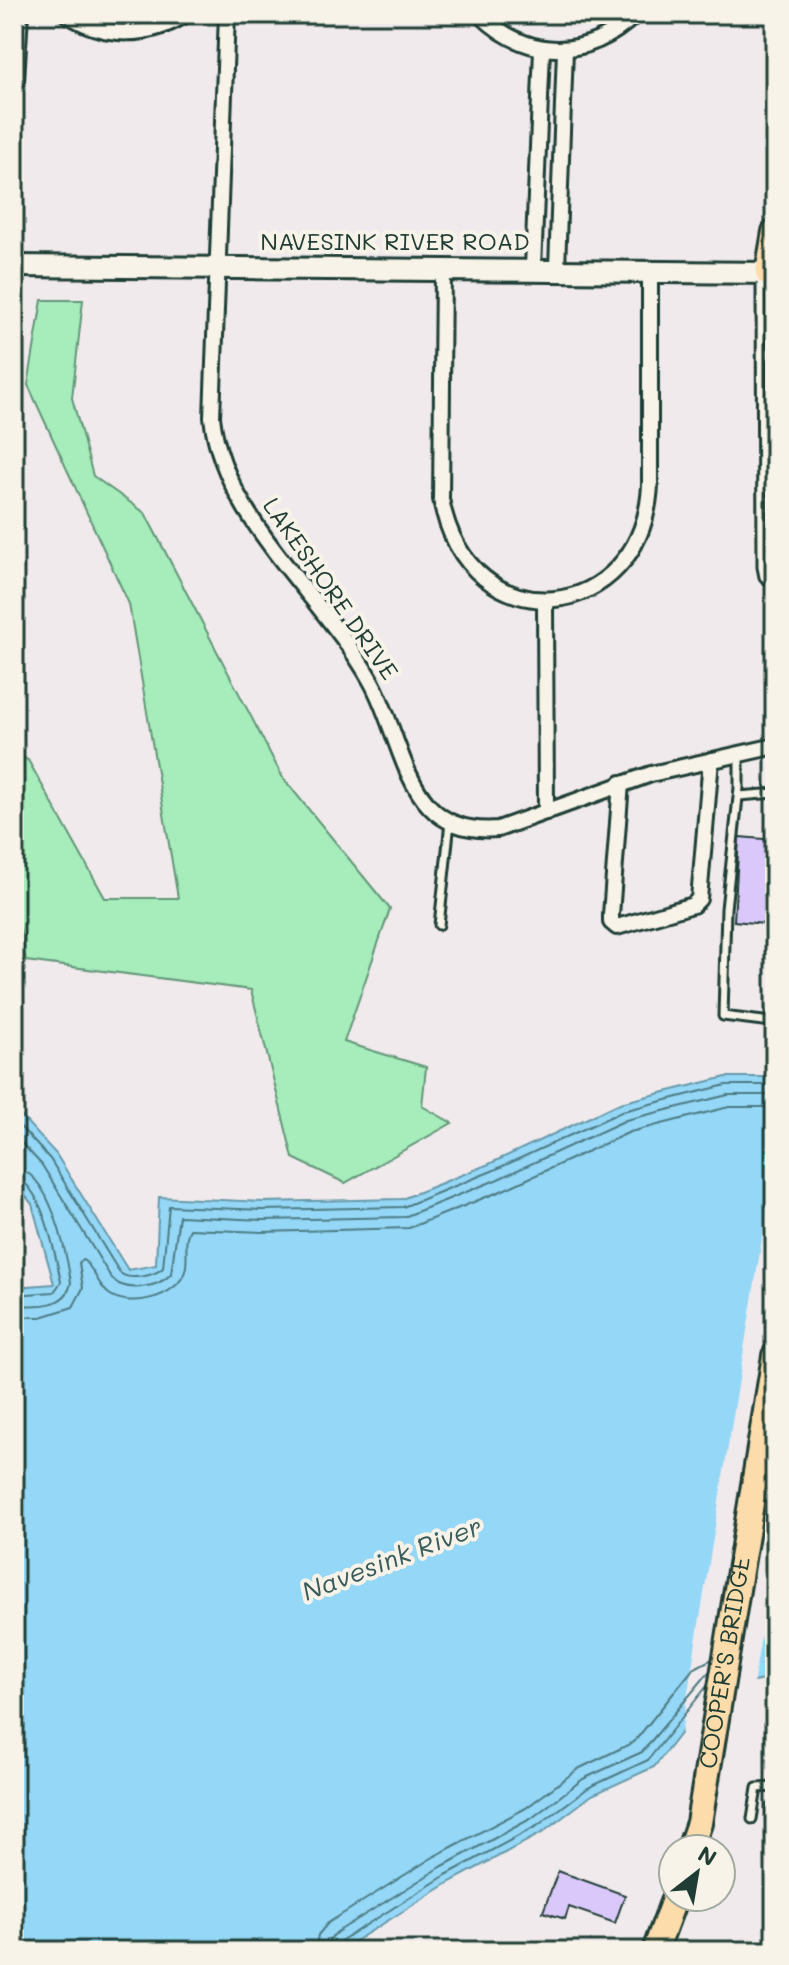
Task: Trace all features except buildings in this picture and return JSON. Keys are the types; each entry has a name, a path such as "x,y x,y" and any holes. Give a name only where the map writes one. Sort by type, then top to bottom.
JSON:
{"highway":[{"path":"768,273 775,232"},
{"name":"COOPER'S BRIDGE","path":"694,1833 706,1781 775,1356"},
{"path":"655,1951 669,1913"}],"main road":[{"name":"NAVESINK RIVER ROAD","path":"14,266 557,268 768,273"}],"street":[{"path":"16,80 20,14"},
{"path":"67,14 101,30 127,33 174,22 186,14"},
{"name":"LAKESHORE DRIVE","path":"227,14 212,417 221,463 243,504 371,679 390,718 416,789 430,807 450,822"},
{"path":"480,14 497,31 542,50 590,45 622,28 636,14"},
{"path":"533,268 542,50"},
{"path":"557,268 565,50"},
{"path":"443,269 441,499 447,530 467,564 491,584 523,598 545,601 589,588 620,567 641,536 648,511 650,485 650,270"},
{"path":"545,601 546,812"},
{"path":"450,822 491,829 621,783 775,746"},
{"path":"621,783 611,915 611,922 617,927 693,905 699,899 711,760"}],"lane":[{"path":"768,273 762,567 764,577 775,585"},
{"path":"739,753 739,796 726,909 723,1016 771,1022 775,1003"},
{"path":"739,796 775,793"},
{"path":"439,925 450,822"},
{"path":"752,1819 757,1788 775,1787"}],"green space":[{"path":"42,300 83,300 72,398 93,476 145,513 283,778 390,909 344,1042 426,1067 422,1106 452,1123 345,1183 293,1158 251,990 26,961 14,896 14,753 28,760 105,898 178,898 129,604 28,385"}],"water":[{"name":"Navesink River","path":"726,1077 775,1077 775,1678 715,1689 654,1767 592,1795 542,1833 450,1882 339,1951 14,1951 14,1287 54,1284 32,1204 14,1182 14,1108 56,1154 128,1270 156,1265 159,1197 263,1202 402,1199 489,1164 620,1103"}],"pier":[{"path":"775,1160 775,1550 753,1686 718,1692 680,1740"}]}
